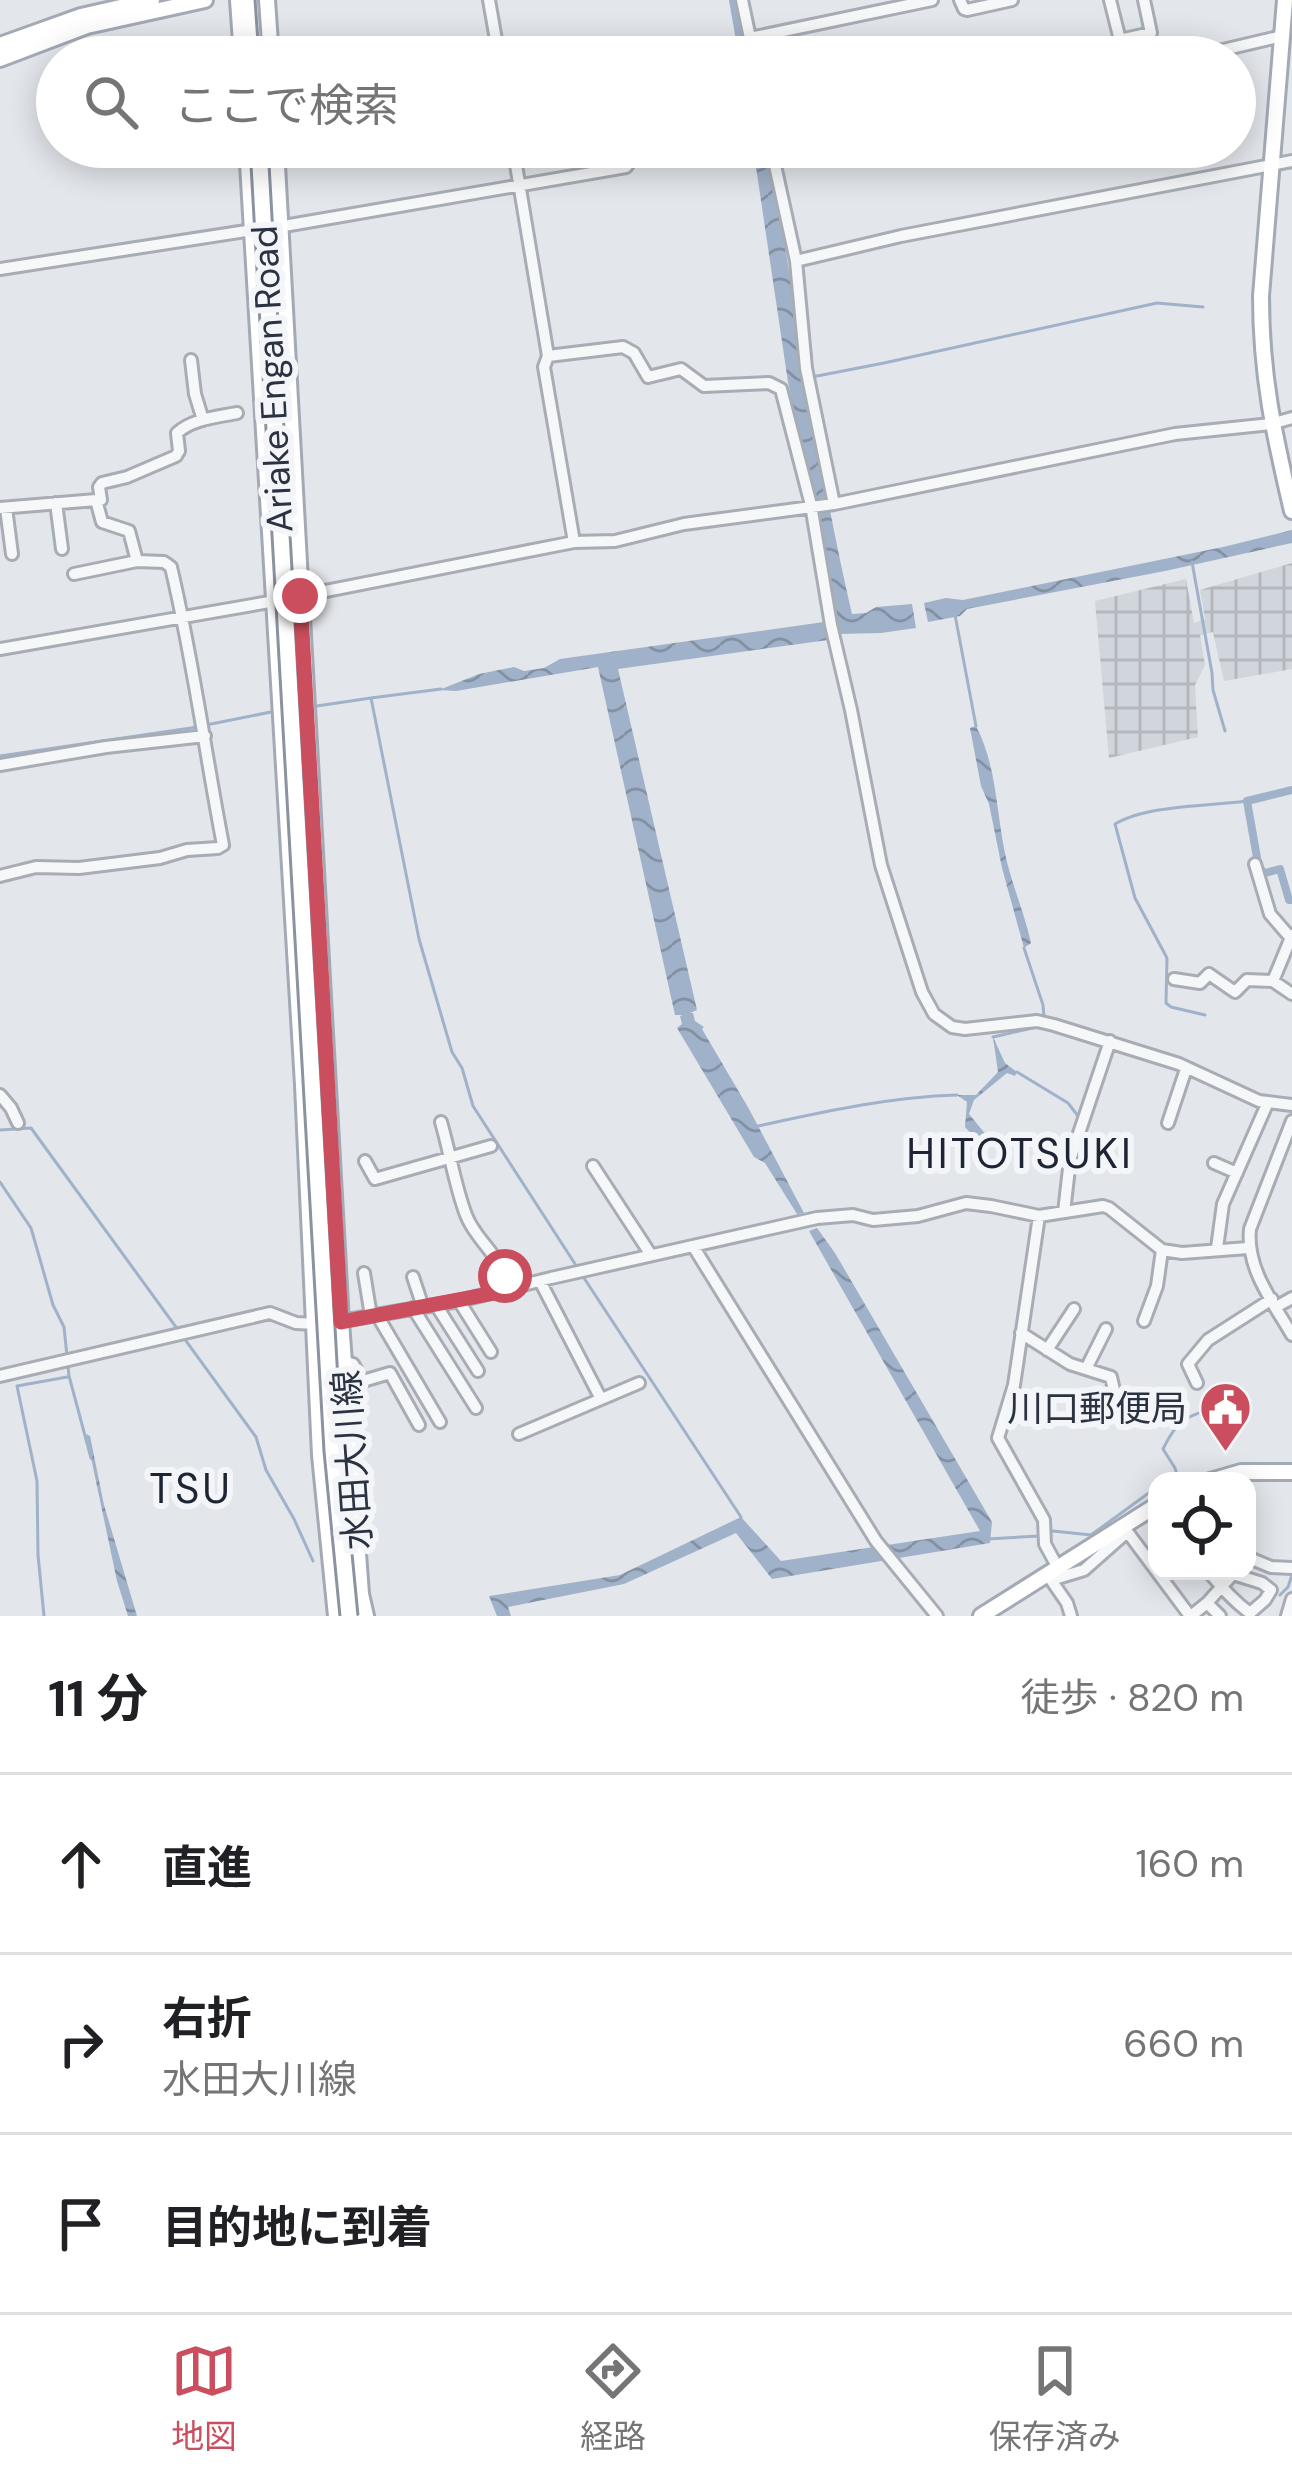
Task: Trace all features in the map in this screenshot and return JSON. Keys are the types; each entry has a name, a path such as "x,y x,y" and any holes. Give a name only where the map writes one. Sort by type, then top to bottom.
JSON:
{"highway":[{"path":"245,0 247,36"},
{"name":"Ariake Engan Road","path":"255,168 343,1616"}],"main road":[{"path":"0,45 81,16 152,0"},
{"path":"61,36 205,0"},
{"path":"267,0 270,36"},
{"path":"1285,0 1261,344 1271,424 1292,511"},
{"path":"0,59 36,45"},
{"name":"水田大川線","path":"253,168 252,230 313,1324 327,1546 343,1616"},
{"name":"水田大川線","path":"277,168 341,1322 365,1616"},
{"path":"1256,1472 1292,1472"},
{"path":"981,1616 1148,1512"}],"street":[{"path":"489,0 495,36"},
{"path":"742,0 750,36"},
{"path":"760,36 932,0"},
{"path":"960,0 967,10 1012,0"},
{"path":"1110,0 1119,36"},
{"path":"1138,36 1151,33 1144,0"},
{"path":"1256,43 1282,36"},
{"path":"796,261 901,236 1292,161"},
{"path":"516,168 574,542"},
{"path":"0,269 620,168"},
{"path":"776,168 796,261 806,368 832,504"},
{"path":"548,356 623,347 634,353 648,377 681,369 704,386 777,385 783,392 812,506 832,630 881,865 934,1014 952,1028 964,1029 1043,1023 1110,1041 1259,1101 1292,1105"},
{"path":"190,360 203,420"},
{"path":"178,431 237,412"},
{"path":"0,649 574,542 615,541 684,524 832,504 1175,434 1292,418"},
{"path":"12,554 3,508 101,500 100,484 176,456 178,431 170,419"},
{"path":"96,500 102,521 129,531 136,561"},
{"path":"56,503 62,549"},
{"path":"0,876 221,847 202,719 169,564 122,562 74,574"},
{"path":"0,765 205,736"},
{"path":"1255,864 1270,914 1291,935 1273,981"},
{"path":"1174,979 1200,983 1209,974 1235,992 1247,980 1273,981 1292,994"},
{"path":"1064,1212 1070,1160 1110,1041"},
{"path":"1168,1123 1186,1069"},
{"path":"0,1094 18,1123"},
{"path":"1217,1248 1223,1204 1268,1102"},
{"path":"1292,1121 1250,1229 1248,1248 1292,1334"},
{"path":"442,1122 468,1220 496,1257 505,1276 505,1291"},
{"path":"365,1161 375,1179 491,1146"},
{"path":"1214,1163 1237,1173"},
{"path":"593,1166 652,1255"},
{"path":"0,1376 270,1313 313,1324 459,1301 817,1218 918,1216 965,1203 1039,1216 1097,1206 1109,1208 1162,1250 1248,1248"},
{"path":"1039,1216 1007,1413 998,1438 1044,1520 1052,1574 1072,1616"},
{"path":"693,1246 880,1545 937,1616"},
{"path":"1144,1322 1161,1269 1162,1250"},
{"path":"364,1273 374,1316 440,1422"},
{"path":"413,1277 441,1348 476,1408"},
{"path":"540,1281 601,1399"},
{"path":"1197,1383 1188,1364 1203,1345 1274,1303 1292,1298"},
{"path":"459,1301 491,1352"},
{"path":"424,1306 478,1371"},
{"path":"1047,1351 1074,1309"},
{"path":"1086,1369 1106,1329"},
{"path":"1021,1333 1070,1364 1111,1377 1114,1390"},
{"path":"346,1362 353,1364 363,1381 390,1372 419,1425"},
{"path":"519,1434 639,1383"},
{"path":"1125,1529 1190,1616 1221,1587 1215,1580"},
{"path":"1256,1561 1292,1568"},
{"path":"1287,1616 1292,1599"},
{"path":"1207,1603 1220,1616"}],"shaded area":[{"path":"1292,563 1292,669 1224,681 1213,632 1200,635 1205,665 1195,685 1198,737 1109,758 1095,601 1186,579 1194,623 1205,619 1200,590"}],"water":[{"path":"756,168 772,168 852,614 912,604 916,628 838,634 788,382"},
{"path":"1292,530 1292,543 967,609 960,616 928,622 924,603 963,600"},
{"path":"824,622 828,640 618,669 697,1010 690,1013 704,1027 804,1213 797,1214 765,1163 754,1157 677,1028 683,1015 675,1015 598,667 439,690 514,667 524,671 560,659"},
{"path":"976,726 989,759 1007,862 1031,943 1024,948 981,786 970,728"},
{"path":"993,1037 1005,1063 1017,1072 1015,1076 1007,1073 974,1100 969,1114 992,1142 985,1149 965,1127 967,1102 957,1095 976,1095 998,1072"},
{"path":"817,1228 992,1522 990,1543 772,1579 736,1533 624,1584 508,1607 511,1616 497,1616 489,1596 620,1575 741,1517 781,1561 980,1531 809,1231"},
{"path":"86,1434 137,1616 128,1616 117,1581"}],"waterway":[{"path":"733,0 739,36"},
{"path":"812,377 1157,303 1203,307"},
{"path":"1192,562 1213,690 1225,731"},
{"path":"955,615 976,726"},
{"path":"441,689 371,698 419,939 473,1106 579,1270"},
{"path":"310,707 371,698"},
{"path":"0,756 276,711"},
{"path":"1292,790 1247,801 1259,869 1265,873 1280,869 1292,900"},
{"path":"1205,1015 1166,1003 1167,958 1135,898 1115,824 1161,810 1247,801"},
{"path":"1024,948 1044,1017"},
{"path":"993,1037 1037,1027"},
{"path":"1017,1072 1068,1103 1078,1116"},
{"path":"758,1126 881,1102 957,1095"},
{"path":"0,1130 31,1128 256,1437 266,1470 313,1561"},
{"path":"0,1182 31,1228 64,1327 69,1376 91,1458"},
{"path":"584,1278 741,1517"},
{"path":"44,1616 37,1481 17,1386 67,1377"},
{"path":"1176,1472 1163,1449 1168,1439 1185,1420 1219,1407"},
{"path":"987,1539 1053,1531 1091,1535 1148,1494"},
{"path":"1280,1595 1292,1575"}],"place":[{"name":"川口郵便局","path":"1226,1454"}],"district":[{"name":"HITOTSUKI","path":"1020,1153"},
{"name":"TSU","path":"191,1488"}],"route":[{"path":"300,596 341,1322 505,1291 505,1276"}]}
